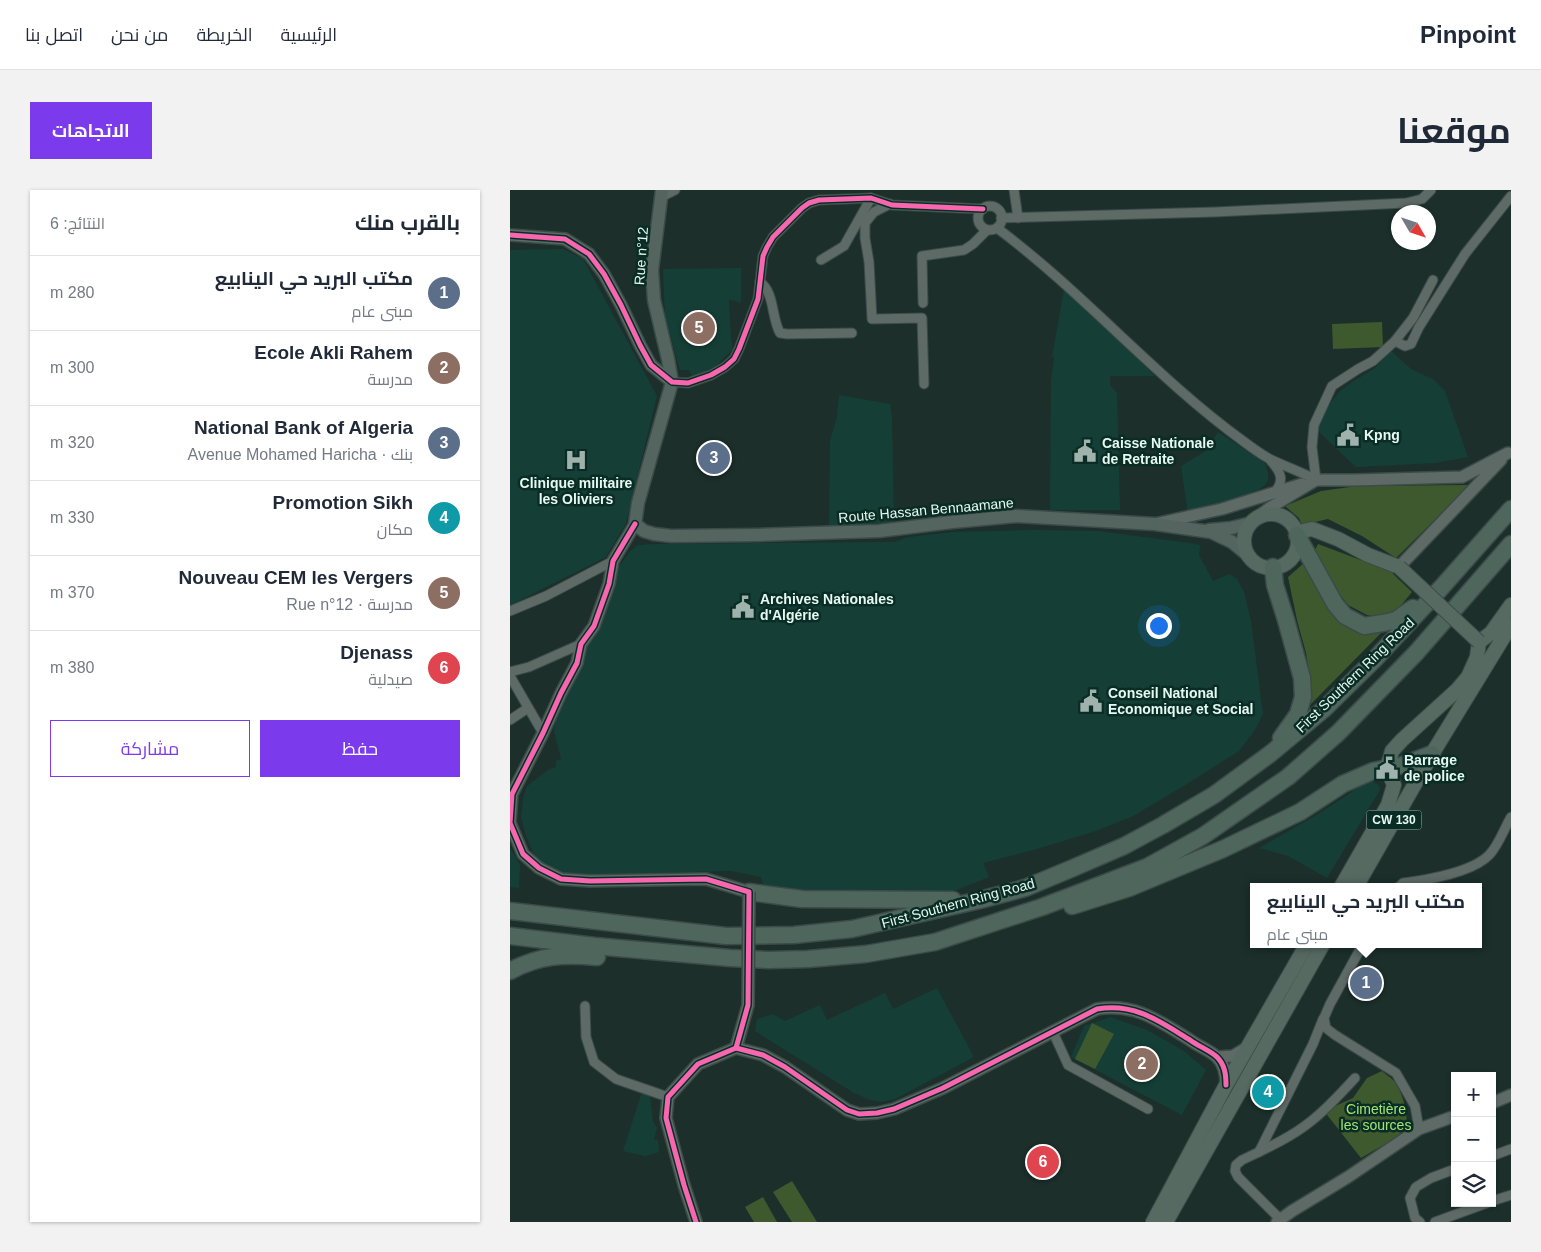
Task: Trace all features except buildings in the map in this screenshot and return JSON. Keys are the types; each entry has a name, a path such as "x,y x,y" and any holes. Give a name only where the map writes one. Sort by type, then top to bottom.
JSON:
{"highway":[{"name":"First Southern Ring Road","path":"510,911 726,936 794,935 852,929 1024,888 1124,846 1164,825 1214,795 1270,754 1324,709 1374,660 1511,509"},
{"path":"1297,535 1335,604 1345,616 1364,626 1396,620 1441,588"},
{"name":"First Southern Ring Road","path":"510,936 692,956 769,960 808,959 866,954 935,942 1042,907 1146,866 1203,836 1288,777 1338,733 1416,653 1511,544"},
{"path":"1270,754 1298,714 1303,697 1302,678 1274,585 1273,568"},
{"path":"935,942 1023,922 1129,888 1223,849 1300,812 1343,784 1374,771 1403,765 1432,754"},
{"path":"749,892 802,899 980,900"},
{"path":"510,971 536,959 564,955 660,961 692,956"}],"main road":[{"name":"Rue n°12","path":"661,194 652,270 654,300 672,382"},
{"path":"635,524 638,503 672,382"},
{"path":"1273,514 1281,516 1294,527 1297,535 1296,550 1292,557 1281,566 1273,568 1257,564 1249,556 1244,544 1244,537 1254,521 1264,515 1273,514"},
{"name":"Route Hassan Bennaamane","path":"635,524 644,531 671,536 757,536 879,532 1016,516 1155,524 1190,523 1220,529 1254,521"},
{"name":"Route Hassan Bennaamane","path":"1190,523 1222,536 1249,556"},
{"path":"1297,535 1312,529 1338,539 1368,556 1399,567 1479,642"},
{"path":"1387,768 1392,751 1457,690 1468,677 1477,657 1479,642 1491,633 1511,605"},
{"name":"CW 130","path":"1358,883 1432,754 1511,625"},
{"name":"CW 130","path":"1343,883 1388,805 1394,786 1387,768"},
{"path":"1153,1222 1226,1085 1306,948"},
{"path":"1166,1222 1321,948"}],"street":[{"path":"661,194 675,190"},
{"path":"1014,190 1018,218"},
{"path":"1001,218 1215,212 1406,203 1422,199 1431,190"},
{"path":"1395,341 1405,346 1411,344 1419,327 1465,254 1511,196"},
{"path":"510,235 565,239 590,254 604,274 651,364 672,382 688,384 725,367 734,359 758,299 763,256 767,246 773,237 802,208 819,200 871,198 890,204 982,209 993,207 999,211 1001,218 997,228 986,230 980,226 978,215 982,209"},
{"path":"821,260 844,246 871,198"},
{"path":"890,204 874,212 865,223 872,319 922,318 924,384"},
{"path":"997,228 1026,249 1162,375 1242,441 1267,458 1279,470 1281,476 1278,488 1274,493"},
{"path":"924,303 922,256 964,250 973,244 986,230"},
{"path":"1316,480 1312,447 1314,425 1332,386 1373,360 1395,341 1413,318 1433,280"},
{"path":"760,282 767,289 780,333 852,333"},
{"path":"1190,523 1222,509 1316,480 1462,477 1509,451"},
{"path":"1399,567 1509,451"},
{"path":"1267,458 1316,480"},
{"path":"1254,521 1271,507 1316,480"},
{"path":"635,524 613,561 609,584 594,626 581,644 577,663 512,794 510,823 523,854 539,868 561,879 706,879 749,892 748,1005 736,1048"},
{"path":"510,611 546,596 613,561"},
{"path":"543,733 510,674 581,644"},
{"path":"510,720 528,708"},
{"path":"1403,883 1439,877 1481,862 1491,853 1511,817"},
{"path":"1259,1152 1313,1044 1330,1004 1362,948"},
{"path":"586,1006 586,1037 594,1062 616,1079 668,1097"},
{"path":"696,1222 666,1118 668,1097 698,1064 736,1048 763,1055 785,1067 847,1110 859,1114 877,1113 894,1109 943,1088 1097,1009 1111,1007 1145,1013 1217,1057 1225,1070 1226,1085"},
{"path":"1324,1018 1326,1028 1336,1036 1396,1073 1415,1106 1419,1129"},
{"path":"1053,1032 1068,1065 1148,1109"},
{"path":"1217,1057 1233,1056 1248,1047"},
{"path":"1355,1078 1334,1101 1310,1122 1284,1139 1238,1162 1235,1168 1236,1174 1278,1221 1419,1129 1452,1117"},
{"path":"1496,1101 1511,1095"},
{"path":"1496,1155 1511,1149"},
{"path":"1420,1222 1415,1218 1410,1198 1416,1187 1431,1178 1451,1170"},
{"path":"1496,1200 1511,1195"},
{"path":"1434,1222 1476,1207"}],"shaded area":[{"name":"Clinique militaire les Oliviers","path":"563,249 583,259 657,396 626,523 606,557 510,605 510,250"},
{"path":"741,268 741,303 729,300 733,349 717,365 693,378 689,370 680,370 665,316 663,269"},
{"name":"Caisse Nationale de Retraite","path":"1064,290 1155,376 1111,376 1110,378 1110,385 1117,393 1120,510 1050,510 1051,381 1054,357 1052,357"},
{"path":"1391,351 1411,369 1433,379 1445,391 1468,457 1436,463 1356,467 1318,431 1320,420 1339,392 1374,369"},
{"path":"839,395 890,404 892,416 894,522 829,527 830,441 837,417"},
{"path":"1218,432 1265,463 1268,479 1265,485 1258,490 1188,515 1181,466 1206,451"},
{"path":"1098,531 1200,545 1199,555 1213,581 1229,574 1237,579 1244,592 1251,621 1263,714 1255,730 1239,751 1133,816 1096,831 983,863 989,877 954,891 798,893 765,890 761,877 731,871 574,875 556,872 535,858 521,818 523,798 527,786 548,770 556,767 556,761 561,759 554,731 555,723 618,568 630,551 638,545 895,542 908,537 953,532"},
{"path":"1373,782 1379,785 1380,790 1327,878 1288,856 1259,848 1313,817 1349,794 1359,785"},
{"path":"510,848 520,865 519,888 510,887"},
{"path":"937,988 974,1057 895,1099 882,1102 870,1100 854,1093 755,1031 757,1019 773,1014 785,1021 820,1005 827,1020 885,993 893,1009"},
{"path":"1110,1017 1147,1030 1184,1051 1206,1070 1182,1115 1071,1057 1084,1026"},
{"path":"642,1092 650,1095 653,1122 657,1128 654,1139 658,1140 659,1152 645,1156 623,1151"}],"green space":[{"path":"1382,322 1383,347 1333,349 1332,324"},
{"path":"1470,485 1396,558 1362,536 1328,519 1302,525 1299,518 1285,506 1321,491 1357,486"},
{"path":"1318,544 1390,571 1412,592 1394,614 1382,617 1367,615 1348,605 1337,591 1314,552"},
{"path":"1304,563 1358,630 1381,633 1307,708 1312,691 1306,653 1288,577"},
{"path":"1092,1023 1114,1034 1095,1069 1075,1059"},
{"name":"Cimetière les sources","path":"1382,1071 1395,1082 1402,1095 1408,1137 1378,1148 1361,1158 1324,1111 1353,1098 1367,1078"},
{"path":"792,1181 817,1222 792,1222 773,1192"},
{"path":"763,1197 777,1222 754,1222 745,1207"}],"cycle path":[{"path":"510,235 565,239 589,254 604,274 651,365 672,382 688,383 711,375 734,359 758,299 763,256 767,247 773,237 809,203 819,200 871,198 892,205 983,209"},
{"path":"635,524 613,561 609,584 594,626 581,644 577,663 512,794 510,823 523,854 539,868 561,879 590,881 706,879 749,892 748,1005 736,1048"},
{"path":"696,1222 666,1118 668,1097 698,1064 736,1048 763,1055 785,1067 847,1110 859,1114 877,1113 894,1109 943,1088 1097,1009 1111,1008 1135,1011 1157,1020 1214,1055 1220,1060 1223,1067 1226,1085"}],"place":[{"name":"Nouveau CEM les Vergers","path":"699,328"},
{"name":"Kpng","path":"1348,435"},
{"name":"Caisse Nationale de Retraite","path":"1085,451"},
{"name":"National Bank of Algeria","path":"714,458"},
{"name":"Clinique militaire les Oliviers","path":"576,460"},
{"name":"Archives Nationales d'Algérie","path":"743,607"},
{"name":"Conseil National Economique et Social","path":"1091,701"},
{"name":"Barrage de police","path":"1387,768"},
{"name":"مكتب البريد حي الينابيع","path":"1366,983"},
{"name":"Ecole Akli Rahem","path":"1142,1064"},
{"name":"Promotion Sikh","path":"1268,1092"},
{"name":"Djenass","path":"1043,1162"}]}
